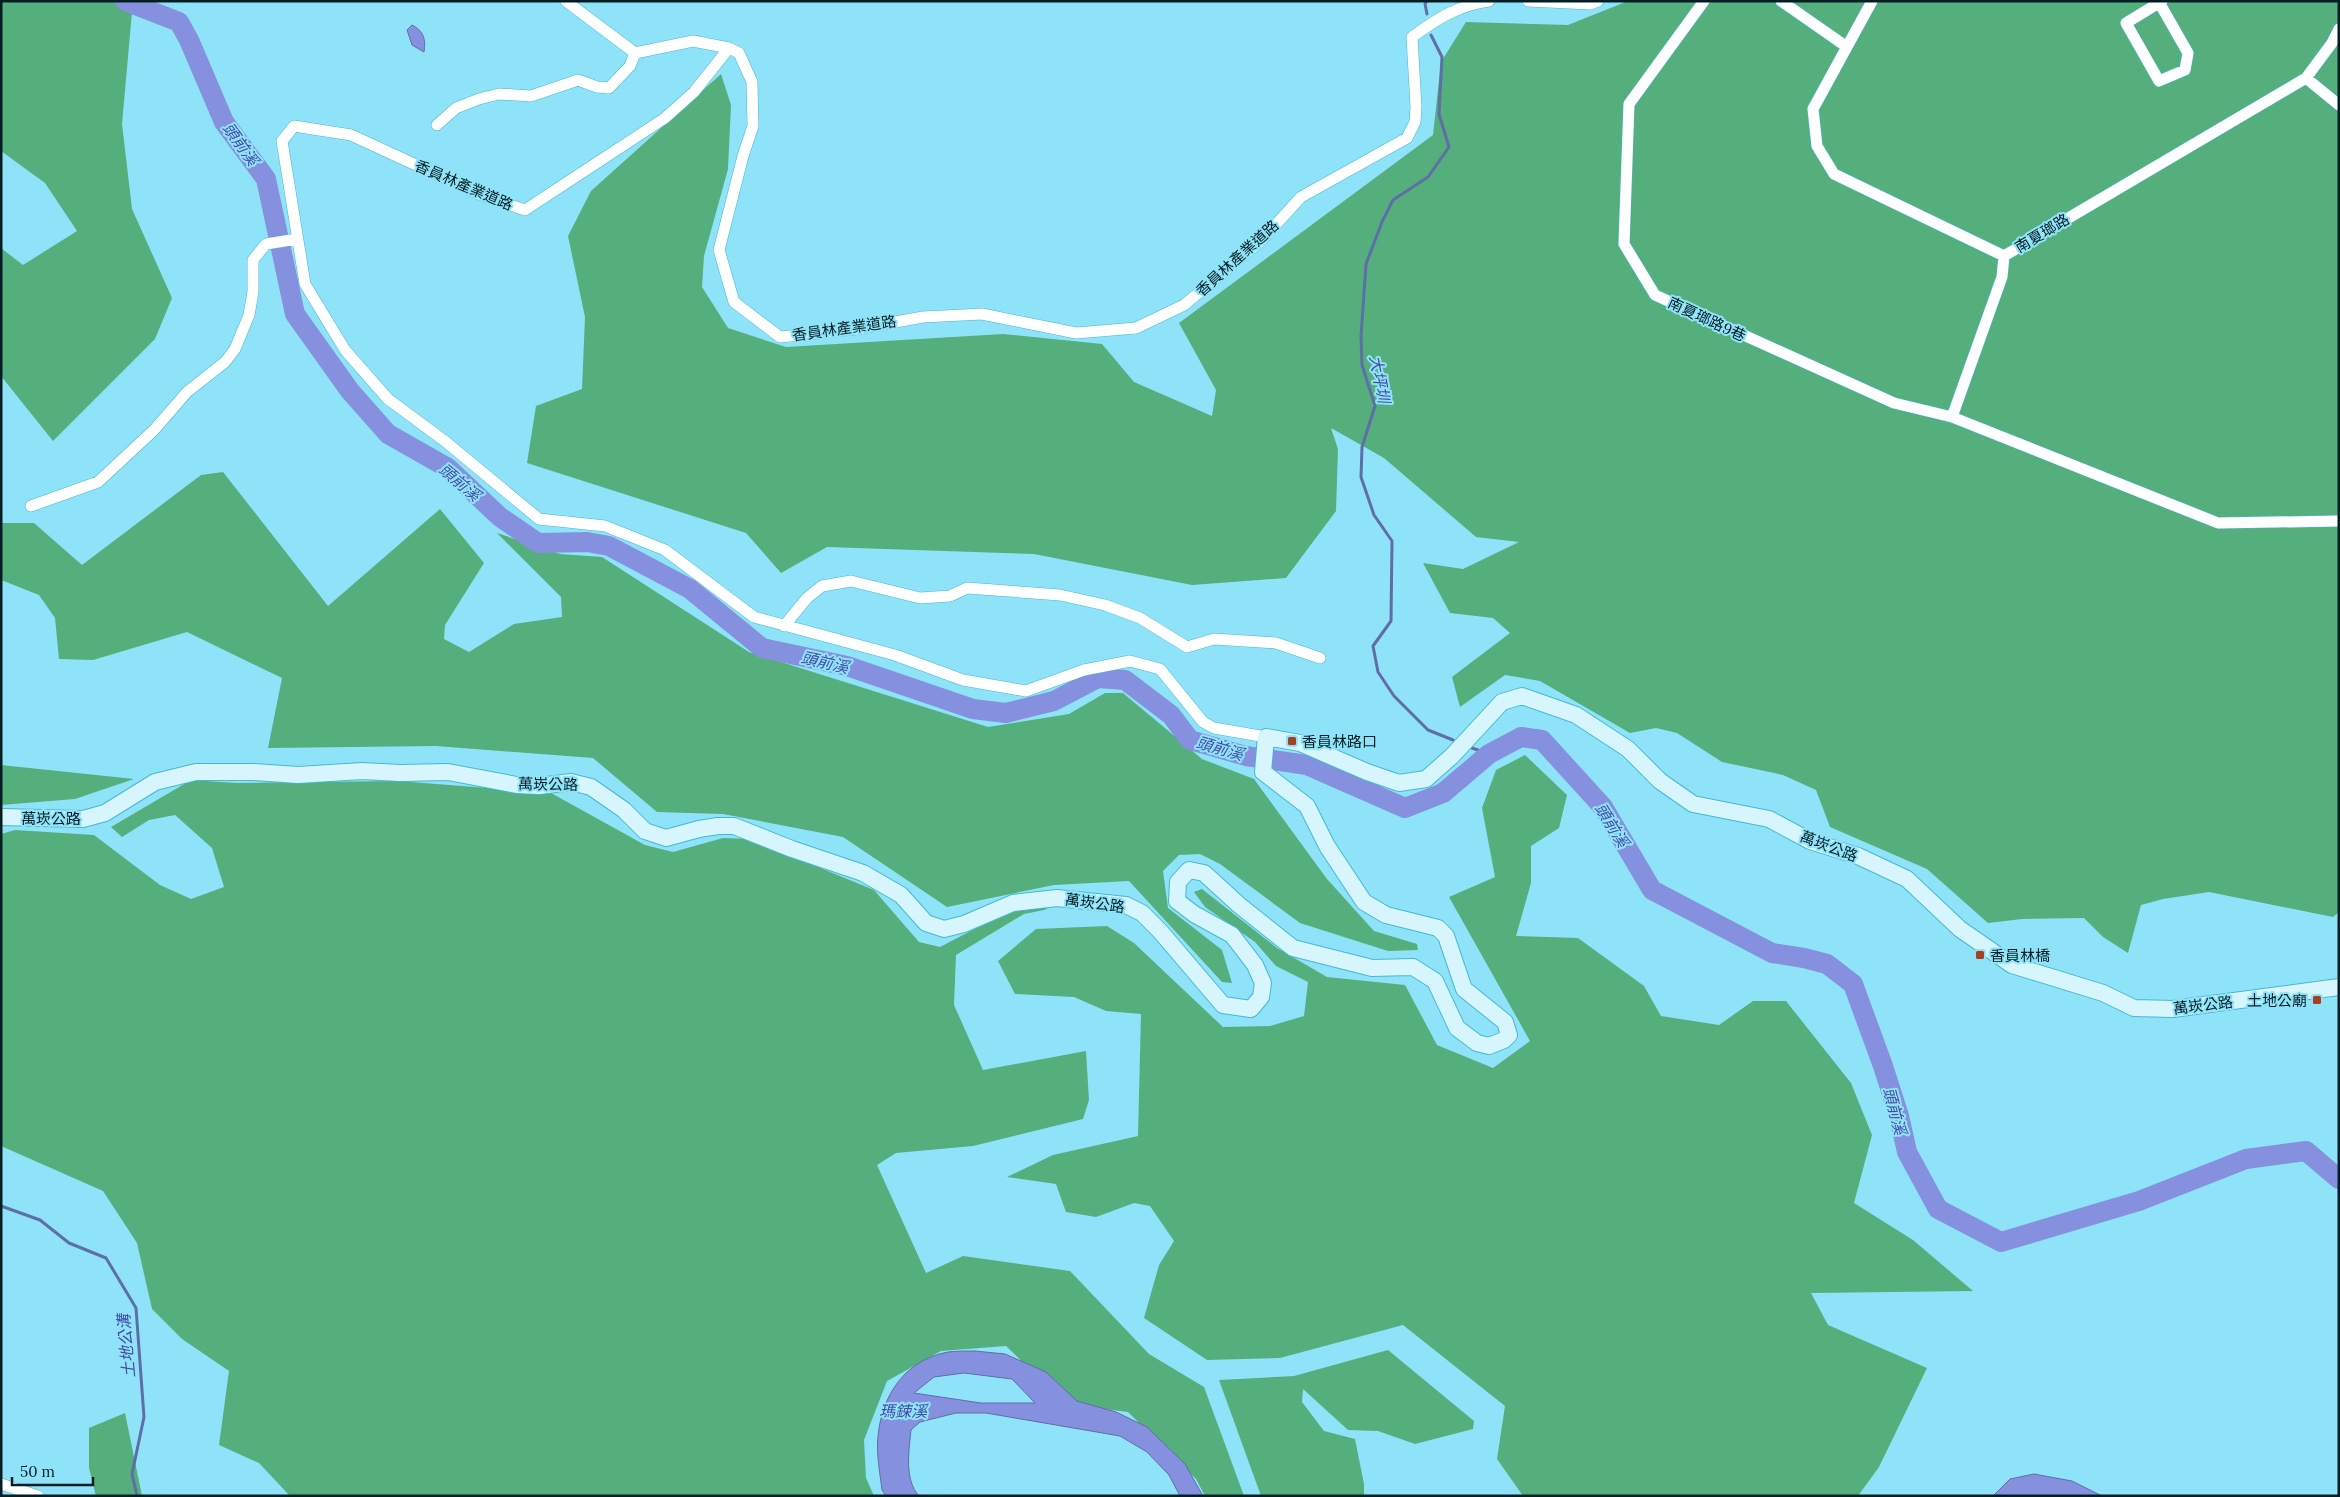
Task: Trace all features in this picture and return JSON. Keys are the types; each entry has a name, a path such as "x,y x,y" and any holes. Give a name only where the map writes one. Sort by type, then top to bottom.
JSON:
{"street":[{"path":"566,1 636,53 692,41 729,48"},
{"name":"香員林產業道路","path":"1266,737 1214,728 1203,722 1160,669 1130,661 1084,670 1026,691 962,680 896,655 754,617 665,550 605,526 539,519 446,442 388,399 346,350 305,284 282,141 294,126 351,135 481,195 525,210 666,118 694,92 729,48 739,52 752,82 753,126 742,156 719,250 734,302 780,337 857,329 922,317 982,314 1076,333 1136,328 1184,304 1262,240 1300,197 1407,138 1415,122 1416,107 1412,37 1436,20 1469,4 1489,1"},
{"path":"1528,1 1590,4 1598,1"},
{"name":"南夏瑯路9巷","path":"1704,1 1629,104 1624,244 1655,295 1894,403 1952,417 2218,523 2339,521"},
{"path":"1780,1 1847,47"},
{"name":"南夏瑯路","path":"1872,1 1813,109 1817,146 1834,174 2004,256 2306,78 2332,43 2339,29"},
{"path":"2161,3 2188,53 2185,70 2159,81 2126,23 2161,3"},
{"path":"437,125 456,108 499,94 531,96 578,80 598,87 609,88 630,66 636,53"},
{"path":"2306,78 2339,105"},
{"path":"31,506 98,482 154,430 187,392 225,362 235,349 249,315 253,292 253,260 266,244 297,239"},
{"path":"1952,417 2002,277 2004,256"},
{"path":"784,626 807,598 822,586 851,581 920,598 950,596 967,588 1060,595 1105,605 1140,618 1187,646 1201,645 1214,639 1276,643 1320,658"},
{"name":"萬崁公路","path":"1,817 83,819 105,813 156,782 196,772 254,772 298,775 362,771 400,773 448,772 518,785 539,786 571,782 591,786 624,810 645,831 666,838 699,829 734,826 792,849 863,873 901,895 926,923 944,929 964,924 1013,903 1057,898 1126,905 1142,913 1160,931 1223,1005 1251,1009 1261,996 1262,983 1255,965 1232,935 1194,914 1177,901 1178,882 1189,870 1204,873 1239,905 1294,948 1372,968 1413,967 1435,981 1457,1028 1477,1043 1489,1046 1504,1040 1509,1035 1505,1022 1464,989 1446,936 1438,928 1386,915 1364,902 1327,846 1307,806 1263,772 1266,737 1300,744 1399,783 1426,779 1452,756 1502,702 1522,696 1576,715 1628,749 1660,781 1693,804 1769,819 1810,842 1858,856 1907,879 1960,929 2012,965 2103,994 2134,1008 2173,1010 2339,987"},
{"path":"1,1484 38,1496"}],"green space":[{"path":"1,1 133,1 122,124 132,209 172,298 155,339 53,441 1,376 1,248 23,265 77,231 45,183 1,151"},
{"path":"1628,1 2339,1 2339,912 2333,917 2209,892 2163,899 2141,905 2128,953 2103,937 2084,918 2022,919 1988,923 1927,869 1830,827 1816,790 1783,775 1722,762 1677,733 1656,728 1630,733 1540,681 1505,675 1460,707 1452,677 1510,633 1493,618 1450,613 1423,563 1463,569 1519,542 1476,537 1384,458 1331,428 1338,449 1336,511 1286,578 1192,585 1034,554 827,547 781,573 746,533 527,463 536,406 582,389 585,317 568,236 591,191 721,74 731,105 728,169 704,256 702,287 728,328 786,347 1003,334 1102,344 1134,382 1212,416 1216,390 1179,323 1433,135 1441,62 1466,22 1568,25"},
{"path":"223,472 328,606 440,509 484,563 445,625 444,639 469,652 514,624 562,617 561,597 497,533 560,554 602,557 749,652 988,727 1069,714 1105,693 1123,693 1202,759 1254,779 1327,879 1374,931 1417,944 1418,950 1388,951 1300,923 1220,864 1200,854 1179,855 1163,871 1168,908 1222,950 1232,983 1222,982 1129,881 1054,885 947,907 843,837 723,814 657,812 593,758 436,746 268,748 282,678 187,632 93,660 59,659 55,618 39,595 1,580 1,523 34,523 82,565 201,475"},
{"path":"1525,755 1567,795 1559,828 1531,846 1531,883 1516,936 1578,938 1644,986 1661,1016 1719,1025 1753,1001 1786,1001 1851,1083 1872,1135 1854,1203 1913,1240 1973,1291 1811,1293 1828,1325 1927,1368 1879,1467 1858,1496 1523,1496 1497,1459 1505,1406 1403,1325 1280,1358 1207,1360 1144,1318 1159,1265 1174,1241 1150,1206 1134,1203 1096,1217 1066,1212 1056,1184 1007,1177 1053,1155 1138,1136 1141,1014 1106,1011 1074,997 1015,994 998,961 1036,929 1107,926 1134,943 1223,1027 1270,1026 1304,1016 1308,982 1276,966 1255,942 1205,907 1194,892 1202,889 1277,948 1327,977 1405,985 1437,1045 1493,1068 1530,1041 1449,897 1495,877 1482,808 1496,770"},
{"path":"1,765 134,779 75,799 1,805"},
{"path":"191,780 237,783 398,781 551,793 645,845 673,852 723,838 750,839 874,890 919,942 940,947 1013,909 1047,906 1047,909 1024,914 956,955 954,1005 983,1070 1086,1051 1089,1100 1083,1119 973,1146 896,1153 877,1165 926,1273 963,1256 1070,1271 1149,1354 1204,1387 1244,1496 1205,1496 1196,1479 1128,1412 1066,1404 1006,1346 941,1351 887,1381 864,1440 866,1478 874,1496 290,1496 259,1463 219,1445 229,1371 182,1339 152,1309 137,1243 103,1191 1,1146 1,834 15,830 94,835 160,885 191,899 224,887 212,848 175,815 149,820 122,837 111,827"},
{"path":"1388,1350 1474,1421 1473,1429 1415,1444 1378,1431 1348,1430 1303,1389 1302,1402 1324,1431 1355,1439 1364,1484 1364,1496 1261,1496 1219,1380 1294,1376"},
{"path":"125,1413 142,1496 96,1496 89,1468 89,1428"}],"water":[{"path":"412,25 422,33 425,44 424,52 412,45 407,30"},
{"name":"瑪鋉溪","path":"972,1351 1005,1354 1046,1372 1077,1401 1116,1412 1147,1427 1185,1464 1203,1496 1180,1496 1169,1475 1147,1452 1120,1436 986,1413 956,1413 920,1422 911,1430 909,1473 914,1489 919,1496 886,1496 882,1490 878,1463 878,1436 880,1421 885,1407 898,1382 908,1371 933,1356 948,1352","holes":["964,1373 1012,1379 1035,1403 981,1403 914,1393 934,1377"]},
{"path":"2034,1474 2072,1481 2102,1496 1993,1496 2010,1479"}],"waterway":[{"name":"頭前溪","path":"125,1 179,22 189,40 224,122 266,179 295,314 350,391 388,434 448,468 500,517 538,543 587,542 609,546 690,589 762,648 847,666 973,709 1006,713 1054,701 1098,678 1125,680 1171,715 1190,740 1246,756 1307,765 1405,808 1443,793 1489,754 1521,737 1542,740 1603,807 1652,890 1772,953 1827,964 1853,984 1883,1066 1899,1116 1907,1152 1938,1209 2001,1242 2139,1201 2246,1159 2306,1151 2339,1179"},
{"name":"大坪圳","path":"1427,1 1425,4 1427,14"},
{"name":"大坪圳","path":"1431,35 1442,57 1439,114 1449,147 1428,177 1393,200 1382,222 1366,264 1361,336 1362,365 1375,406 1362,447 1361,477 1374,515 1392,541 1391,621 1373,646 1378,672 1394,696 1428,730 1453,740"},
{"name":"大坪圳","path":"1472,748 1489,754"},
{"name":"土地公溝","path":"1,1206 40,1220 69,1243 106,1258 136,1308 144,1417 132,1474 137,1496"}],"place":[{"name":"香員林路口","path":"1292,741"},
{"name":"香員林橋","path":"1980,955"},
{"name":"土地公廟","path":"2317,1000"}]}
